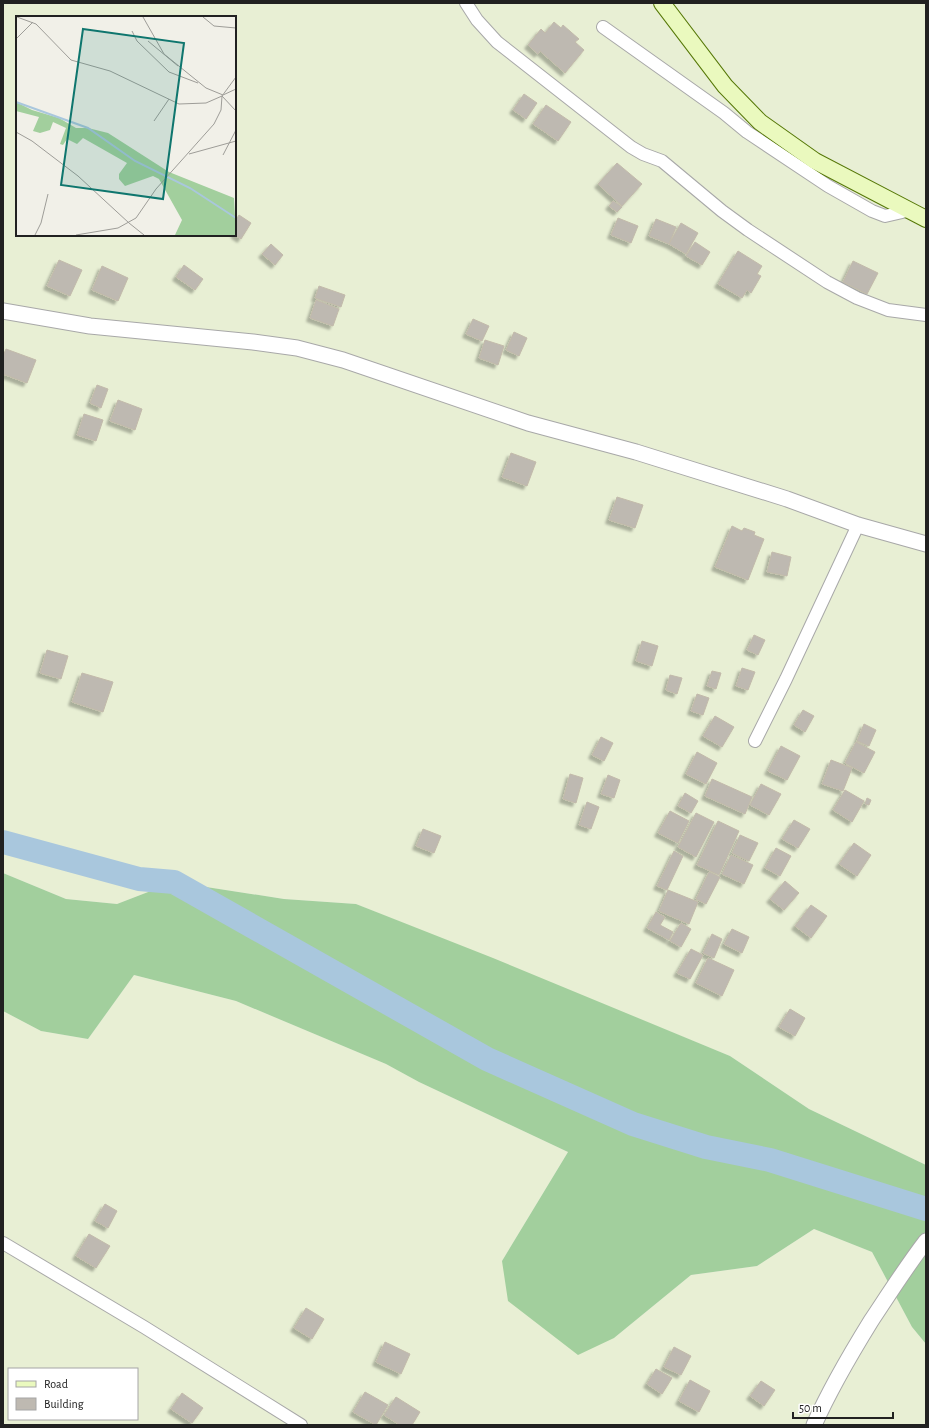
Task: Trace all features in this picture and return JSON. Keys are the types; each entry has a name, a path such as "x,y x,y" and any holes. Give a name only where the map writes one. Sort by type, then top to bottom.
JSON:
{"main road":[{"path":"662,3 726,86 760,122 815,161 926,219"}],"street":[{"path":"466,3 477,20 497,42 631,147 643,154 662,161 722,211 748,230 827,282 857,298 888,310 926,315"},
{"path":"603,27 724,113 747,132 828,186 872,211 885,216 911,210"},
{"path":"3,311 90,326 253,342 297,348 343,360 528,423 636,452 787,499 858,525 926,544"},
{"path":"755,741 786,679 858,525"},
{"path":"814,1425 824,1401 858,1343 905,1269 926,1240"},
{"path":"3,1243 144,1327 301,1425"}],"green space":[{"path":"3,3 926,3 926,1165 809,1109 730,1056 356,904 284,899 174,882 117,904 66,899 3,873"},
{"path":"3,873 66,899 117,904 174,882 284,899 356,904 493,958 730,1056 809,1109 926,1165 926,1344 912,1327 872,1252 814,1229 757,1266 691,1275 614,1338 578,1355 508,1301 502,1261 568,1152 419,1082 386,1064 236,1001 134,975 88,1039 41,1031 3,1011"},
{"path":"134,975 236,1001 386,1064 419,1082 568,1152 502,1261 614,1338 691,1275 757,1266 814,1229 872,1252 912,1327 926,1344 926,1425 3,1425 3,1011 41,1031 88,1039"}],"building":[{"path":"554,22 561,28 563,25 579,39 575,42 584,50 565,73 540,51 538,54 528,45 541,29 545,33"},
{"path":"524,94 537,103 526,119 513,110"},
{"path":"546,105 571,122 558,141 533,124"},
{"path":"617,163 642,184 622,206 598,184"},
{"path":"613,201 622,207 617,212 609,206"},
{"path":"239,215 251,223 241,239 236,236 236,220"},
{"path":"618,218 638,226 631,243 611,235"},
{"path":"656,219 676,227 669,244 649,236"},
{"path":"681,223 698,233 686,254 669,244"},
{"path":"695,242 710,252 702,265 686,256"},
{"path":"271,244 283,255 275,265 262,254"},
{"path":"738,251 762,266 757,274 761,276 751,293 747,290 742,298 718,284"},
{"path":"59,260 82,270 70,296 47,286"},
{"path":"853,261 878,273 867,294 843,282"},
{"path":"184,265 203,279 195,290 176,277"},
{"path":"102,266 128,278 118,301 92,290"},
{"path":"319,286 345,295 341,307 315,298"},
{"path":"316,300 339,309 333,326 310,318"},
{"path":"473,319 489,326 482,341 466,334"},
{"path":"514,332 527,338 519,356 506,350"},
{"path":"485,340 504,346 498,365 479,358"},
{"path":"6,349 36,360 27,383 3,374 3,356"},
{"path":"97,385 108,389 101,408 90,403"},
{"path":"118,400 142,409 135,430 110,421"},
{"path":"84,414 103,420 96,441 77,435"},
{"path":"511,453 536,462 527,486 502,477"},
{"path":"617,497 643,505 635,528 609,520"},
{"path":"732,526 742,531 744,528 755,532 754,535 764,539 748,580 715,567"},
{"path":"772,552 791,557 787,576 767,572"},
{"path":"754,635 765,640 758,655 747,650"},
{"path":"642,641 658,646 652,666 636,661"},
{"path":"47,650 68,656 61,679 40,673"},
{"path":"742,668 755,672 748,690 736,686"},
{"path":"712,671 721,673 716,689 707,686"},
{"path":"82,673 113,682 103,712 72,702"},
{"path":"670,675 682,678 677,694 666,690"},
{"path":"697,694 709,698 703,715 691,711"},
{"path":"803,710 814,716 805,732 794,725"},
{"path":"715,716 734,727 722,747 703,736"},
{"path":"864,724 876,730 869,746 857,741"},
{"path":"601,737 613,743 604,761 592,755"},
{"path":"856,742 875,752 864,773 845,763"},
{"path":"781,746 800,756 787,780 768,771"},
{"path":"697,752 717,763 706,784 686,774"},
{"path":"831,760 852,768 843,791 822,784"},
{"path":"570,774 583,778 576,803 563,799"},
{"path":"608,775 620,780 614,798 601,794"},
{"path":"712,779 752,797 745,814 705,796"},
{"path":"761,784 781,794 769,815 750,805"},
{"path":"845,790 864,801 852,822 833,810"},
{"path":"685,793 698,801 691,813 678,806"},
{"path":"867,798 871,800 869,805 865,804"},
{"path":"587,802 599,807 591,829 579,825"},
{"path":"670,811 689,821 678,843 658,833"},
{"path":"696,813 714,822 696,857 678,847"},
{"path":"794,820 810,829 798,848 782,839"},
{"path":"718,821 739,831 719,875 697,865"},
{"path":"423,829 441,836 434,853 416,846"},
{"path":"740,835 758,843 749,861 732,853"},
{"path":"854,843 871,855 857,876 839,864"},
{"path":"776,848 791,856 780,876 765,868"},
{"path":"674,851 683,856 667,890 657,886"},
{"path":"731,855 753,865 744,884 722,874"},
{"path":"709,872 720,877 706,904 696,899"},
{"path":"785,881 799,893 784,910 770,899"},
{"path":"668,890 698,902 689,924 659,911"},
{"path":"811,905 827,916 811,938 795,926"},
{"path":"656,912 665,917 660,925 673,932 669,940 647,928"},
{"path":"681,923 691,929 681,947 670,941"},
{"path":"732,929 749,937 742,953 724,944"},
{"path":"712,934 722,939 714,958 703,953"},
{"path":"691,949 703,955 690,979 677,973"},
{"path":"708,958 734,970 722,996 696,983"},
{"path":"790,1009 805,1018 795,1036 779,1027"},
{"path":"105,1204 117,1211 108,1228 95,1221"},
{"path":"89,1234 110,1246 96,1268 76,1256"},
{"path":"306,1308 324,1319 312,1339 294,1328"},
{"path":"385,1342 410,1354 401,1374 376,1362"},
{"path":"674,1347 691,1356 681,1375 664,1367"},
{"path":"656,1369 672,1378 662,1394 647,1384"},
{"path":"690,1380 710,1391 699,1412 679,1401"},
{"path":"761,1381 775,1390 764,1406 750,1396"},
{"path":"365,1392 388,1405 376,1425 353,1412"},
{"path":"182,1393 203,1408 192,1423 171,1409"},
{"path":"396,1397 420,1412 412,1425 400,1425 384,1415"}],"waterway":[{"path":"3,842 139,879 174,882 487,1059 633,1124 706,1147 770,1160 926,1209"}]}
